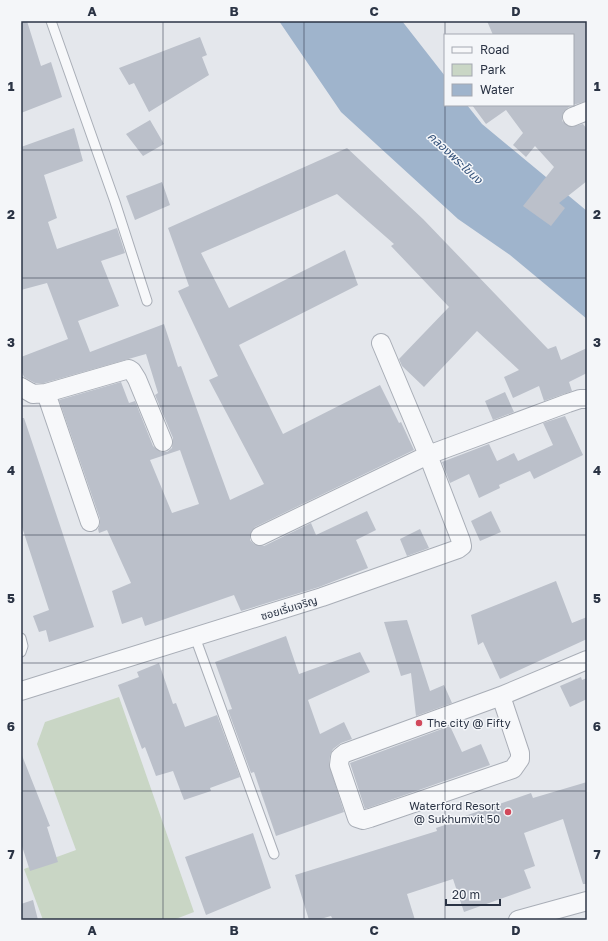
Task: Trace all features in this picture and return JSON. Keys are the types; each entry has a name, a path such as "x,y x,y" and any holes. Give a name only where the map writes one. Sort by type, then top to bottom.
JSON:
{"street":[{"path":"381,343 428,455"},
{"path":"21,387 33,394 46,393 129,370 132,371 163,442"},
{"path":"46,393 90,522"},
{"path":"260,536 428,455 580,399 587,399"},
{"name":"ซอยเริ่มเจริญ","path":"21,691 322,597 458,549 462,546 461,541 428,455"},
{"path":"501,696 520,753 520,759 513,769 363,820 357,818 339,765 340,757 345,753 501,696 587,660"},
{"path":"518,920 587,901"}],"lane":[{"path":"51,21 115,202 147,301"},
{"path":"195,637 274,854"},
{"path":"21,638 23,646 21,652"}],"green space":[{"path":"119,697 194,912 173,920 43,920 24,869 76,850 37,744 45,722"}],"water":[{"name":"คลองพระโขนง","path":"279,21 402,21 444,75 444,106 468,106 482,124 587,211 587,319 510,255 458,219 341,112"}],"building":[{"path":"21,21 27,21 41,66 51,62 62,97 21,113"},
{"path":"487,21 587,21 587,101 574,105 574,34 493,34"},
{"path":"200,37 207,55 202,57 209,75 149,112 134,83 129,85 119,68"},
{"path":"473,106 570,106 564,111 562,121 571,127 583,124 587,129 587,181 559,203 565,208 551,226 523,206 554,167 535,146 526,157 513,145 523,133 506,110 486,124"},
{"path":"150,120 164,144 143,156 126,134"},
{"path":"74,128 83,161 44,175 57,218 48,222 57,249 117,228 125,253 101,261 119,306 78,321 90,352 164,324 178,367 181,366 230,500 264,484 209,380 218,376 178,291 189,286 168,228 347,148 423,219 548,349 556,346 561,360 587,348 587,373 569,382 572,391 544,401 539,386 513,398 504,377 519,370 477,331 424,387 402,366 399,359 449,307 391,246 394,244 337,194 201,253 229,308 345,250 358,285 239,345 283,434 380,385 399,423 401,422 414,450 255,527 250,535 250,540 254,544 264,546 311,523 316,535 367,511 376,530 356,540 368,568 319,587 241,611 234,595 145,626 142,617 122,624 112,591 131,583 107,530 99,533 98,529 100,519 59,400 121,382 129,403 135,401 153,446 161,452 167,452 172,448 173,438 155,395 158,393 146,354 44,383 35,383 24,377 21,370 21,357 68,339 47,283 21,290 21,147","holes":["180,450 199,504 172,513 150,460"]},
{"path":"162,182 170,205 135,220 126,196"},
{"path":"505,392 514,412 493,420 485,401"},
{"path":"565,416 583,455 534,479 530,471 499,485 500,488 479,498 469,474 450,483 442,462 489,444 497,461 514,453 518,461 553,445 543,423"},
{"path":"21,418 24,418 94,627 49,642 46,630 39,632 33,616 49,610 21,524"},
{"path":"491,511 501,532 480,541 471,521"},
{"path":"420,529 429,548 407,556 400,539"},
{"path":"556,581 572,623 587,617 587,639 500,679 483,642 478,645 471,615"},
{"path":"407,620 430,691 444,685 452,703 416,716 411,673 401,676 384,622"},
{"path":"286,636 299,674 360,652 370,672 308,700 320,734 344,722 352,739 341,743 333,749 329,764 344,812 276,836 254,772 251,773 228,710 232,709 215,662"},
{"path":"159,663 173,704 176,703 185,727 217,715 240,777 210,788 211,791 184,800 173,771 156,776 145,747 142,749 118,685 139,677 137,672"},
{"path":"581,677 582,680 587,678 587,699 570,707 560,686"},
{"path":"450,726 462,752 481,744 490,765 365,809 350,763"},
{"path":"21,753 50,826 47,827 58,862 30,871 21,843"},
{"path":"587,782 587,884 583,884 563,819 524,833 535,866 524,870 531,888 464,912 453,879 407,894 415,920 333,920 331,916 317,920 309,920 295,875 437,831 436,828 466,818 465,816 531,793 533,798"},
{"path":"253,833 271,888 206,915 185,857"},
{"path":"33,900 38,920 21,920 21,904"}],"place":[{"name":"The city @ Fifty","path":"419,723"},
{"name":"Waterford Resort @ Sukhumvit 50","path":"508,812"}]}
